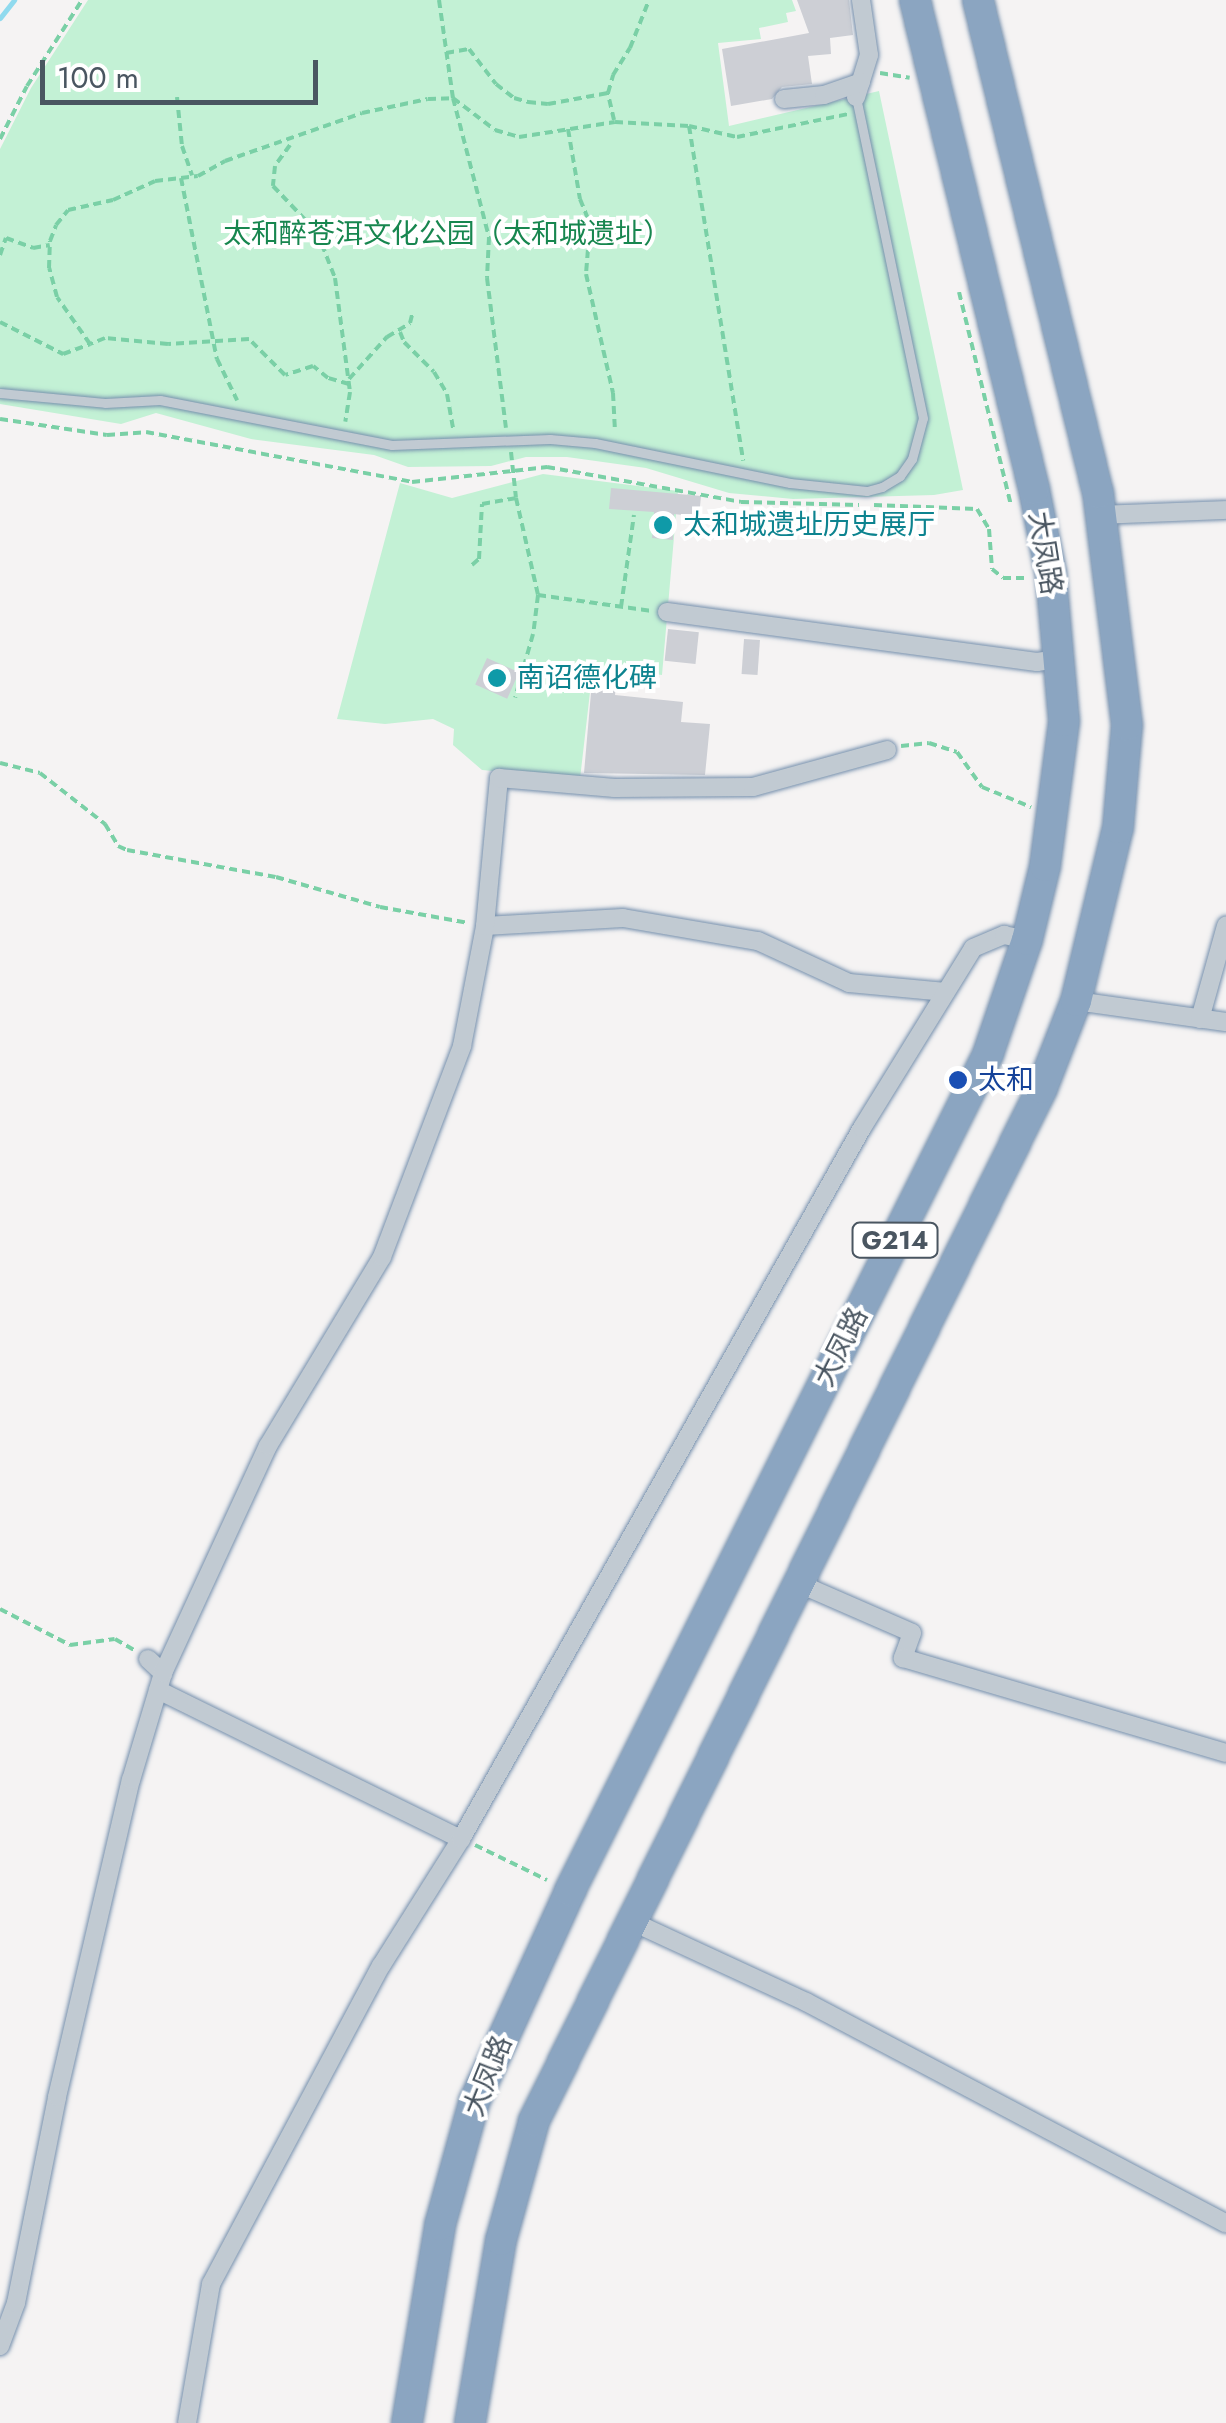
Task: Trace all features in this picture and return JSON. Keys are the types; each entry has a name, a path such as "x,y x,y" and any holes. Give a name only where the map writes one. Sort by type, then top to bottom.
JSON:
{"highway":[{"name":"大凤路","path":"407,2423 440,2225 474,2102 570,1891 988,1054 1027,940 1054,814 1064,721 1059,659 1034,577 1034,489 915,0"},
{"name":"G214","path":"470,2423 502,2240 534,2121 1042,1088 1076,1001 1118,828 1127,725 1101,515 978,0"}],"street":[{"path":"784,98 860,90 869,54 861,0"},
{"path":"1101,515 1226,510"},
{"path":"666,612 1037,662 1059,659"},
{"path":"0,2346 16,2303 56,2096 131,1780 160,1682 268,1446 382,1257 462,1046 485,926 499,778 615,788 753,786 887,750"},
{"path":"485,926 623,918 758,941 849,983 946,992"},
{"path":"1200,1019 1226,926"},
{"path":"187,2423 211,2284 381,1966 461,1839 862,1128 973,948 1004,934 1027,940"},
{"path":"1076,1001 1226,1022"},
{"path":"800,1584 912,1633 903,1658 1226,1753"},
{"path":"148,1658 160,1682 461,1839"},
{"path":"633,1922 806,2002 1226,2223"}],"lane":[{"path":"0,393 105,403 160,400 408,446 508,440 614,446 819,488 873,490 900,476 919,442 922,406 860,90"}],"path":[{"path":"0,139 82,0"},
{"path":"439,0 453,98 489,236 487,278 508,440 516,498 538,596 533,634 515,698"},
{"path":"615,122 608,93 649,0"},
{"path":"446,53 469,49 496,84 514,98 528,102 548,104 608,93"},
{"path":"90,344 56,297 50,245 68,210 113,200 155,182 192,177 225,161 293,141 362,113 428,98 453,98 507,136 615,122 688,126 737,137 860,90 910,78"},
{"path":"177,96 182,146 192,177"},
{"path":"688,126 745,473"},
{"path":"568,129 580,199 590,224 586,274 613,393 614,446"},
{"path":"293,141 275,166 273,186 309,222 326,250 334,278 349,382 341,434"},
{"path":"181,178 217,358 246,417"},
{"path":"0,255 6,238 32,248 50,245"},
{"path":"958,285 1011,507"},
{"path":"349,382 381,343 410,323 414,311"},
{"path":"0,322 64,354 105,338 168,344 249,339 285,375 313,366 328,378 349,382"},
{"path":"400,332 447,394 452,428 461,444"},
{"path":"0,420 107,435 146,432 412,482 547,467 741,502 808,507 908,504 977,509 988,529 992,569 1003,578 1034,577"},
{"path":"472,564 479,559 482,504 516,498"},
{"path":"622,607 634,515"},
{"path":"538,596 666,612"},
{"path":"887,750 915,742 943,746 970,764 982,786 1037,810 1039,795"},
{"path":"0,763 40,774 105,824 118,846 127,850 276,877 380,907 485,926"},
{"path":"0,1609 70,1645 115,1638 148,1658"},
{"path":"461,1839 570,1891"}],"green space":[{"name":"太和醉苍洱文化公园（太和城遗址）","path":"88,0 792,0 796,11 786,13 788,22 759,28 761,39 718,43 729,126 879,91 963,490 934,495 793,499 729,493 646,468 567,457 526,457 491,466 408,467 374,455 251,439 156,413 121,424 0,404 0,149 31,88"},
{"name":"南诏德化碑","path":"543,474 678,491 662,675 593,666 580,779 482,770 453,745 454,729 433,719 385,724 337,719 400,483 452,498"}],"building":[{"path":"797,0 849,0 853,35 830,38 831,54 808,56 812,84 782,87 772,99 731,106 722,49 809,33"},
{"name":"太和城遗址历史展厅","path":"611,488 701,496 699,517 674,514 673,540 652,538 654,512 609,509"},
{"path":"668,629 699,632 695,664 665,661"},
{"path":"744,639 760,640 758,675 742,674"},
{"path":"487,658 519,672 507,699 475,684"},
{"path":"593,670 617,673 615,695 683,702 681,722 710,724 705,775 584,773"}],"waterway":[{"path":"0,18 14,0"}],"place":[{"name":"太和城遗址历史展厅","path":"663,525"},
{"name":"南诏德化碑","path":"497,678"},
{"name":"太和","path":"958,1080"}]}
